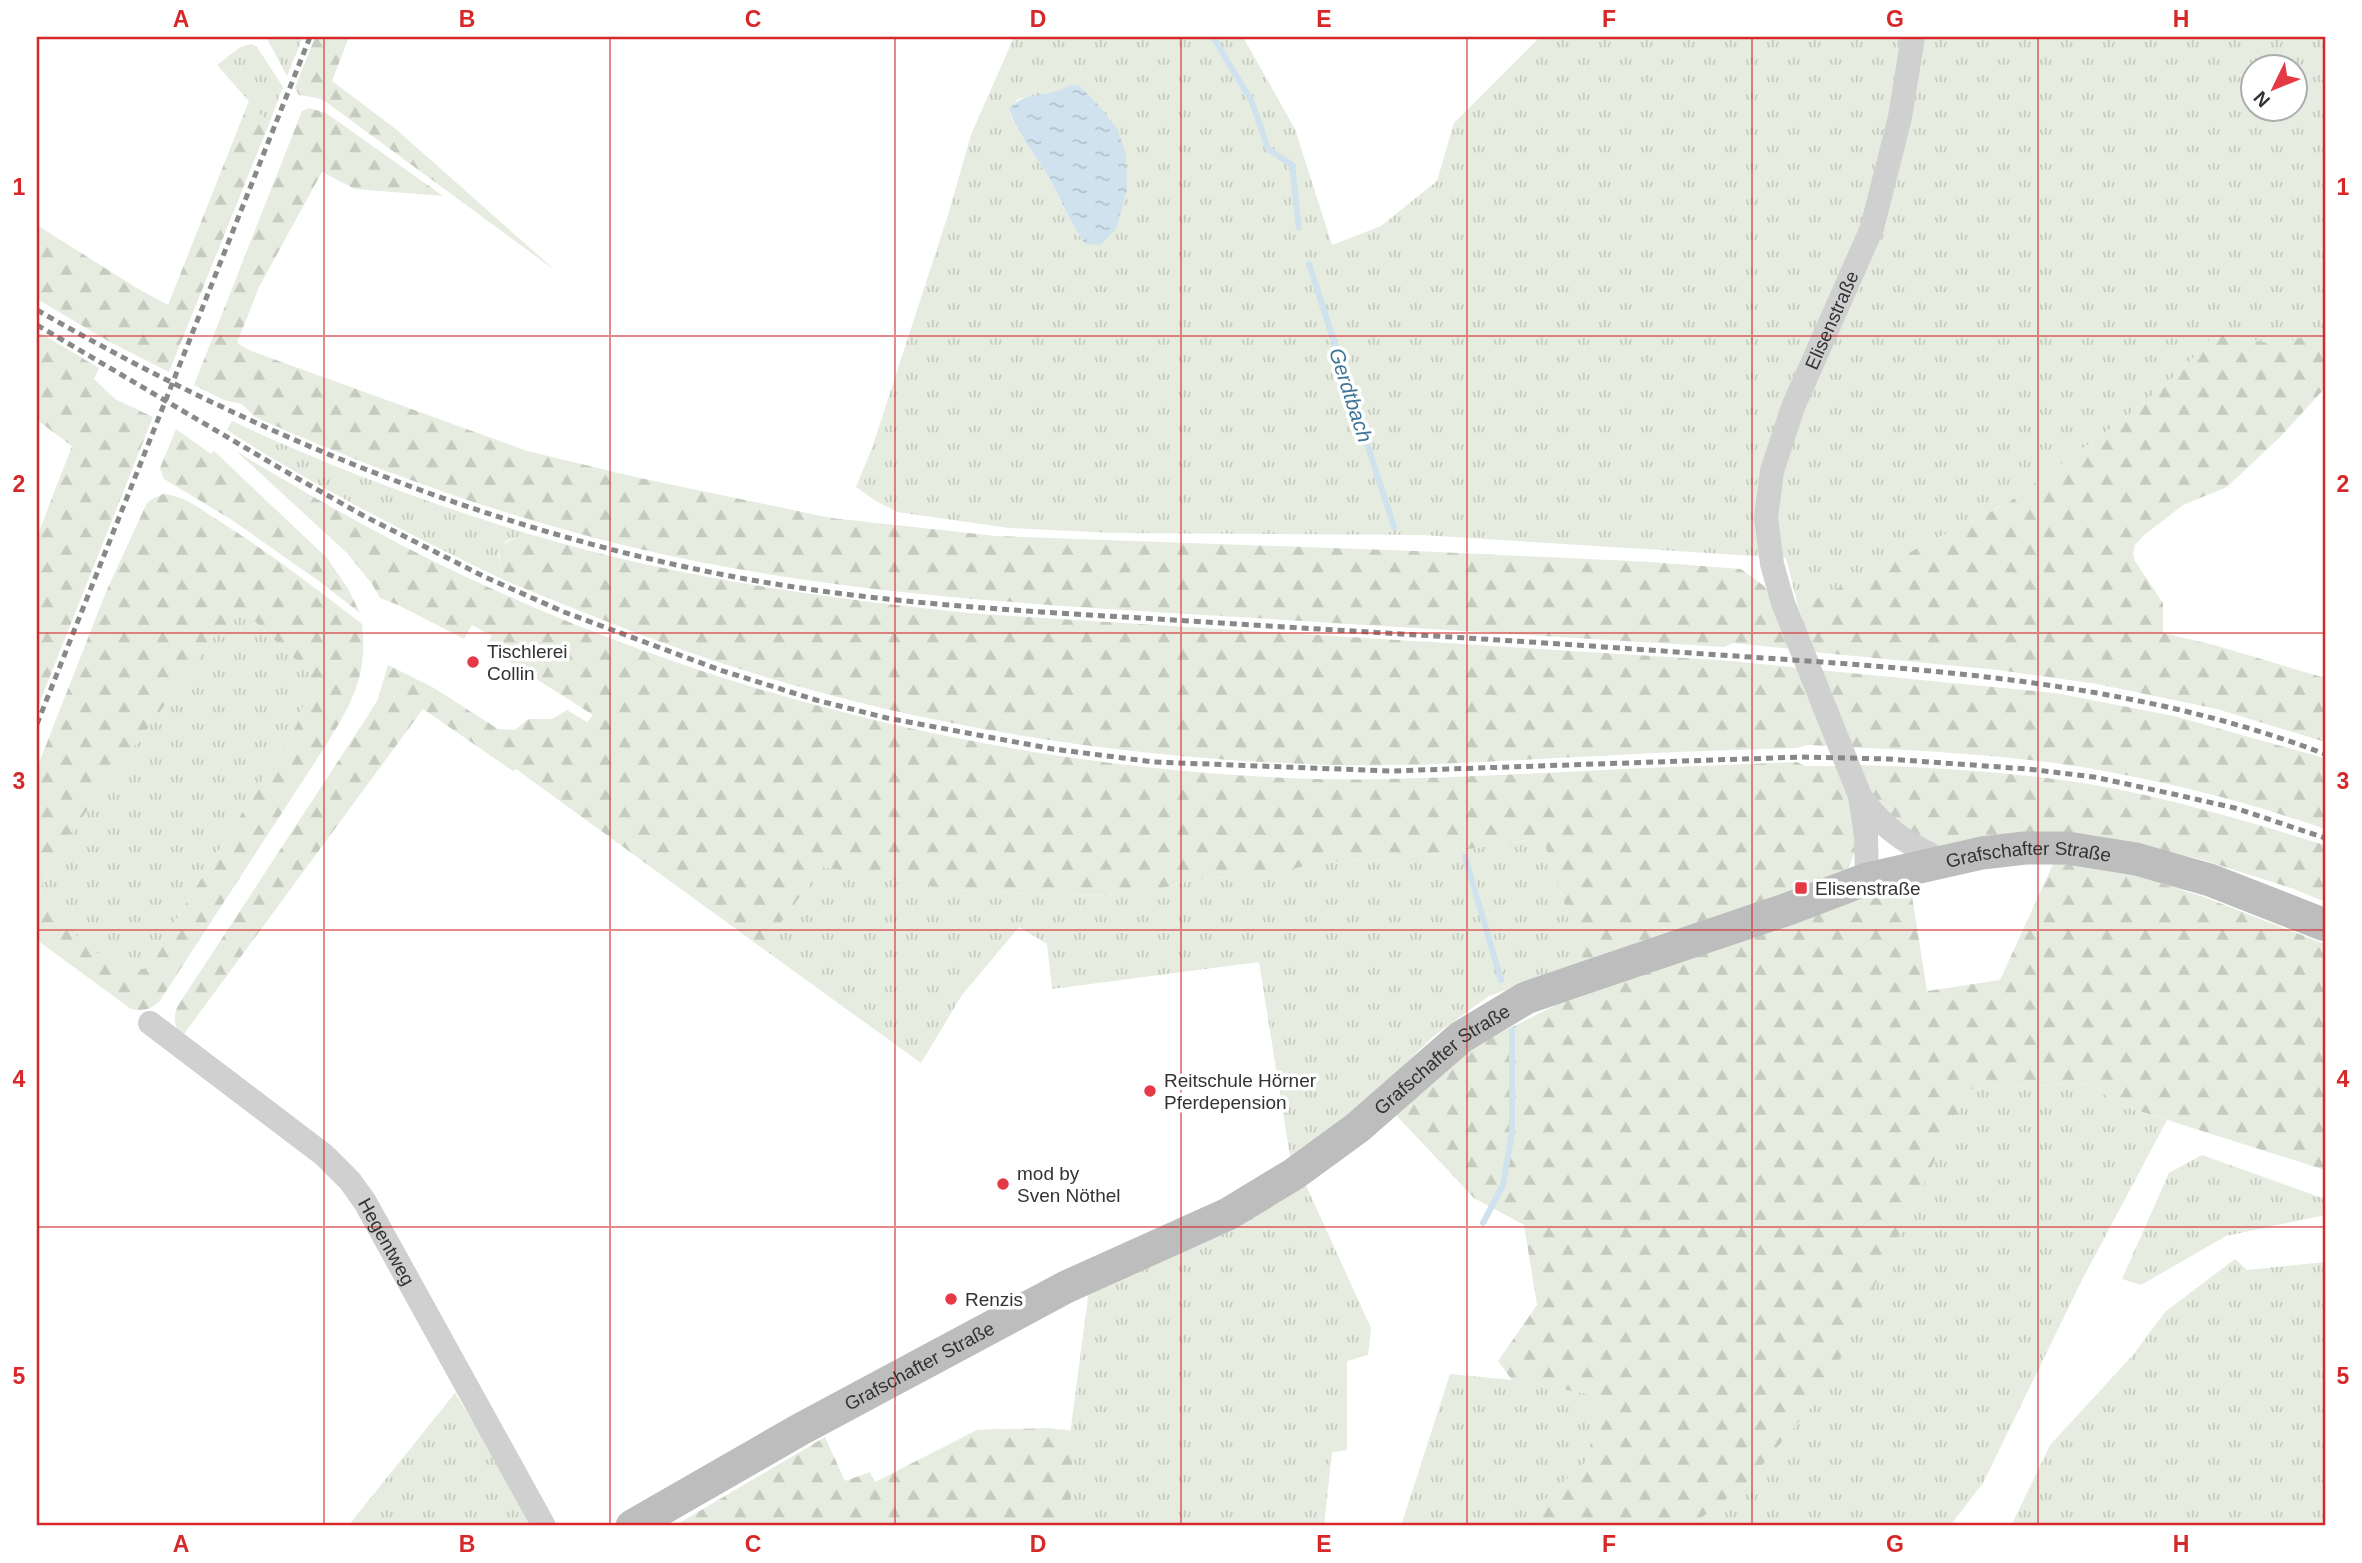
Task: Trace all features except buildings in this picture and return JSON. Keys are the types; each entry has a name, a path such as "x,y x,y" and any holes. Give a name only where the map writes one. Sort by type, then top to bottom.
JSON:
{"main road":[{"name":"Grafschafter Straße","path":"632,1526 801,1429 1066,1287 1228,1214 1294,1174 1357,1128 1461,1037 1526,998 1788,909 1867,879 1982,853 2025,849 2067,848 2136,859 2210,880 2325,925"}],"street":[{"name":"Elisenstraße","path":"1867,879 1866,836 1860,796 1783,603 1772,564 1766,518 1772,471 1793,407 1872,228 1900,117 1913,37"},
{"name":"Elisenstraße","path":"1860,796 1882,824 1910,844 1944,862"},
{"name":"Hegentweg","path":"150,1023 324,1155 350,1181 400,1263 544,1526"}],"green space":[{"path":"266,37 303,37 287,76"},
{"path":"315,37 349,37 332,81 397,130 556,271 326,102 299,95 295,88"},
{"path":"1014,37 1243,37 1295,129 1332,245 1381,226 1437,181 1454,123 1540,37 2325,37 2325,321 2317,331 2282,345 2215,334 2181,371 2125,418 2006,504 1798,606 1786,558 1422,535 1113,533 1009,528 897,512 856,487 872,448 948,215 971,135","holes":["1059,92 1085,244 1048,176 1017,128 1009,110 1018,99"]},
{"path":"251,44 257,47 283,87 269,124 217,65 239,48"},
{"path":"249,101 269,124 169,372 108,341 37,299 37,225 168,305"},
{"path":"309,108 326,113 443,196 355,189 322,172 259,287 237,343 251,351 527,451 635,477 831,518 996,536 1415,551 1741,569 1764,586 1774,600 1793,649 1733,643 1724,647 1072,607 850,586 704,563 631,547 535,521 393,474 255,417 242,404 224,400 194,385 302,111"},
{"path":"2325,321 2325,388 2279,438 2227,487 2183,505 2143,536 2135,545 2133,554 2163,603 2163,633 2325,678 2325,742 2217,709 2097,684 1998,670 1813,652 1798,606 2006,504 2125,418 2181,371 2215,334 2282,345 2317,331"},
{"path":"37,331 99,368 94,379 115,399 153,417 37,709 37,537 72,446 37,420"},
{"path":"232,421 378,483 529,534 506,541 498,555 504,580 294,471 227,430"},
{"path":"176,429 211,454 214,451 327,558 347,587 360,613 232,520 164,479 160,468"},
{"path":"236,451 374,530 517,600 612,639 709,673 807,703 908,728 1009,748 1111,763 1213,774 1316,779 1451,777 1797,762 1805,766 1841,766 1853,794 1855,851 1849,867 1841,876 1584,963 1543,839 1394,859 1323,862 1265,875 1196,879 1135,896 955,890 822,867 762,948 516,769 513,771 423,709 181,1038 175,1023 177,1007 367,717 378,699 388,665 434,688 498,729 515,730 528,719 552,719 567,710 587,722 593,715 486,647 492,636 472,625 464,639 380,598 347,553"},
{"path":"163,494 184,499 291,570 362,624 363,659 356,688 335,730 159,1002 139,1010 131,1009 37,940 37,768 106,592 150,500","holes":["236,616 249,616 311,674 311,685 296,726 146,968 133,969 118,964 87,945 72,932 40,896 51,860 219,631"]},
{"path":"529,534 696,575 810,594 924,608 981,614 1732,661 1800,668 1833,746 1806,745 1797,748 1433,764 1333,765 1179,756 1027,736 876,706 727,665 504,580 499,553 501,548 510,541"},
{"path":"236,616 249,616 311,674 311,685 296,726 146,968 133,969 118,965 102,957 72,933 40,897 51,860 219,630"},
{"path":"1819,670 2055,693 2174,716 2317,756 2325,759 2325,829 2198,791 2087,768 1986,756 1851,747"},
{"path":"1858,765 1966,770 2074,782 2145,795 2258,825 2325,845 2325,902 2294,889 2200,859 2129,843 1939,846 1924,842 1878,806"},
{"path":"1543,839 1584,963 1489,996 1435,1035 1344,1123 1291,1163 1259,962 1052,989 1047,944 1019,927 962,995 921,1063 762,948 822,867 956,890 1135,896 1196,879 1265,875 1323,862 1394,859"},
{"path":"2054,862 2112,867 2204,897 2325,944 2325,1170 2114,1103 2092,1083 1969,1089 1823,1393 1748,1482 1691,1526 1535,1526 1529,1514 1587,1461 1600,1396 1512,1380 1498,1361 1537,1305 1524,1225 1474,1198 1393,1112 1456,1055 1584,991 1910,883 1927,991 2000,980"},
{"path":"2092,1083 2114,1103 2167,1120 2082,1280 1983,1483 1950,1526 1691,1526 1748,1482 1823,1393 1969,1089"},
{"path":"2202,1155 2325,1199 2325,1215 2226,1236 2141,1285 2122,1279 2169,1173"},
{"path":"1304,1181 1371,1328 1368,1355 1347,1361 1347,1450 1332,1452 1324,1526 1058,1526 1089,1290"},
{"path":"2235,1259 2247,1270 2325,1262 2325,1526 2011,1526 2050,1445 2133,1355 2165,1312"},
{"path":"1450,1374 1512,1380 1600,1396 1587,1461 1529,1514 1535,1526 1401,1526"},
{"path":"455,1393 536,1526 348,1526"},
{"path":"1049,1428 1073,1431 1070,1526 674,1526 825,1437 845,1481 870,1472 875,1482 977,1430"}],"water":[{"path":"1070,85 1080,86 1102,109 1117,129 1126,154 1127,190 1116,229 1100,245 1085,244 1009,109 1023,98 1053,92"}],"waterway":[{"name":"Gerdtbach","path":"1213,37 1252,102 1268,149 1292,165 1299,228"},
{"name":"Gerdtbach","path":"1309,264 1394,527"},
{"name":"Gerdtbach","path":"1465,857 1501,980"},
{"name":"Gerdtbach","path":"1483,1223 1503,1185 1512,1132 1512,1030"}],"railway":[{"path":"37,724 310,37"},
{"path":"37,310 202,397 372,472 548,532 638,556 730,576 883,599 986,608 1649,650 1992,678 2161,706 2244,727 2325,754"},
{"path":"37,325 364,516 485,577 564,612 720,670 816,700 887,718 1053,749 1154,762 1391,771 1802,757 1888,759 2028,769 2094,777 2235,808 2325,838"}],"place":[{"name":"Tischlerei Collin","path":"473,662"},
{"name":"Elisenstraße","path":"1801,888"},
{"name":"Reitschule Hörner Pferdepension","path":"1150,1091"},
{"name":"mod by Sven Nöthel","path":"1003,1184"},
{"name":"Renzis","path":"951,1299"}]}
